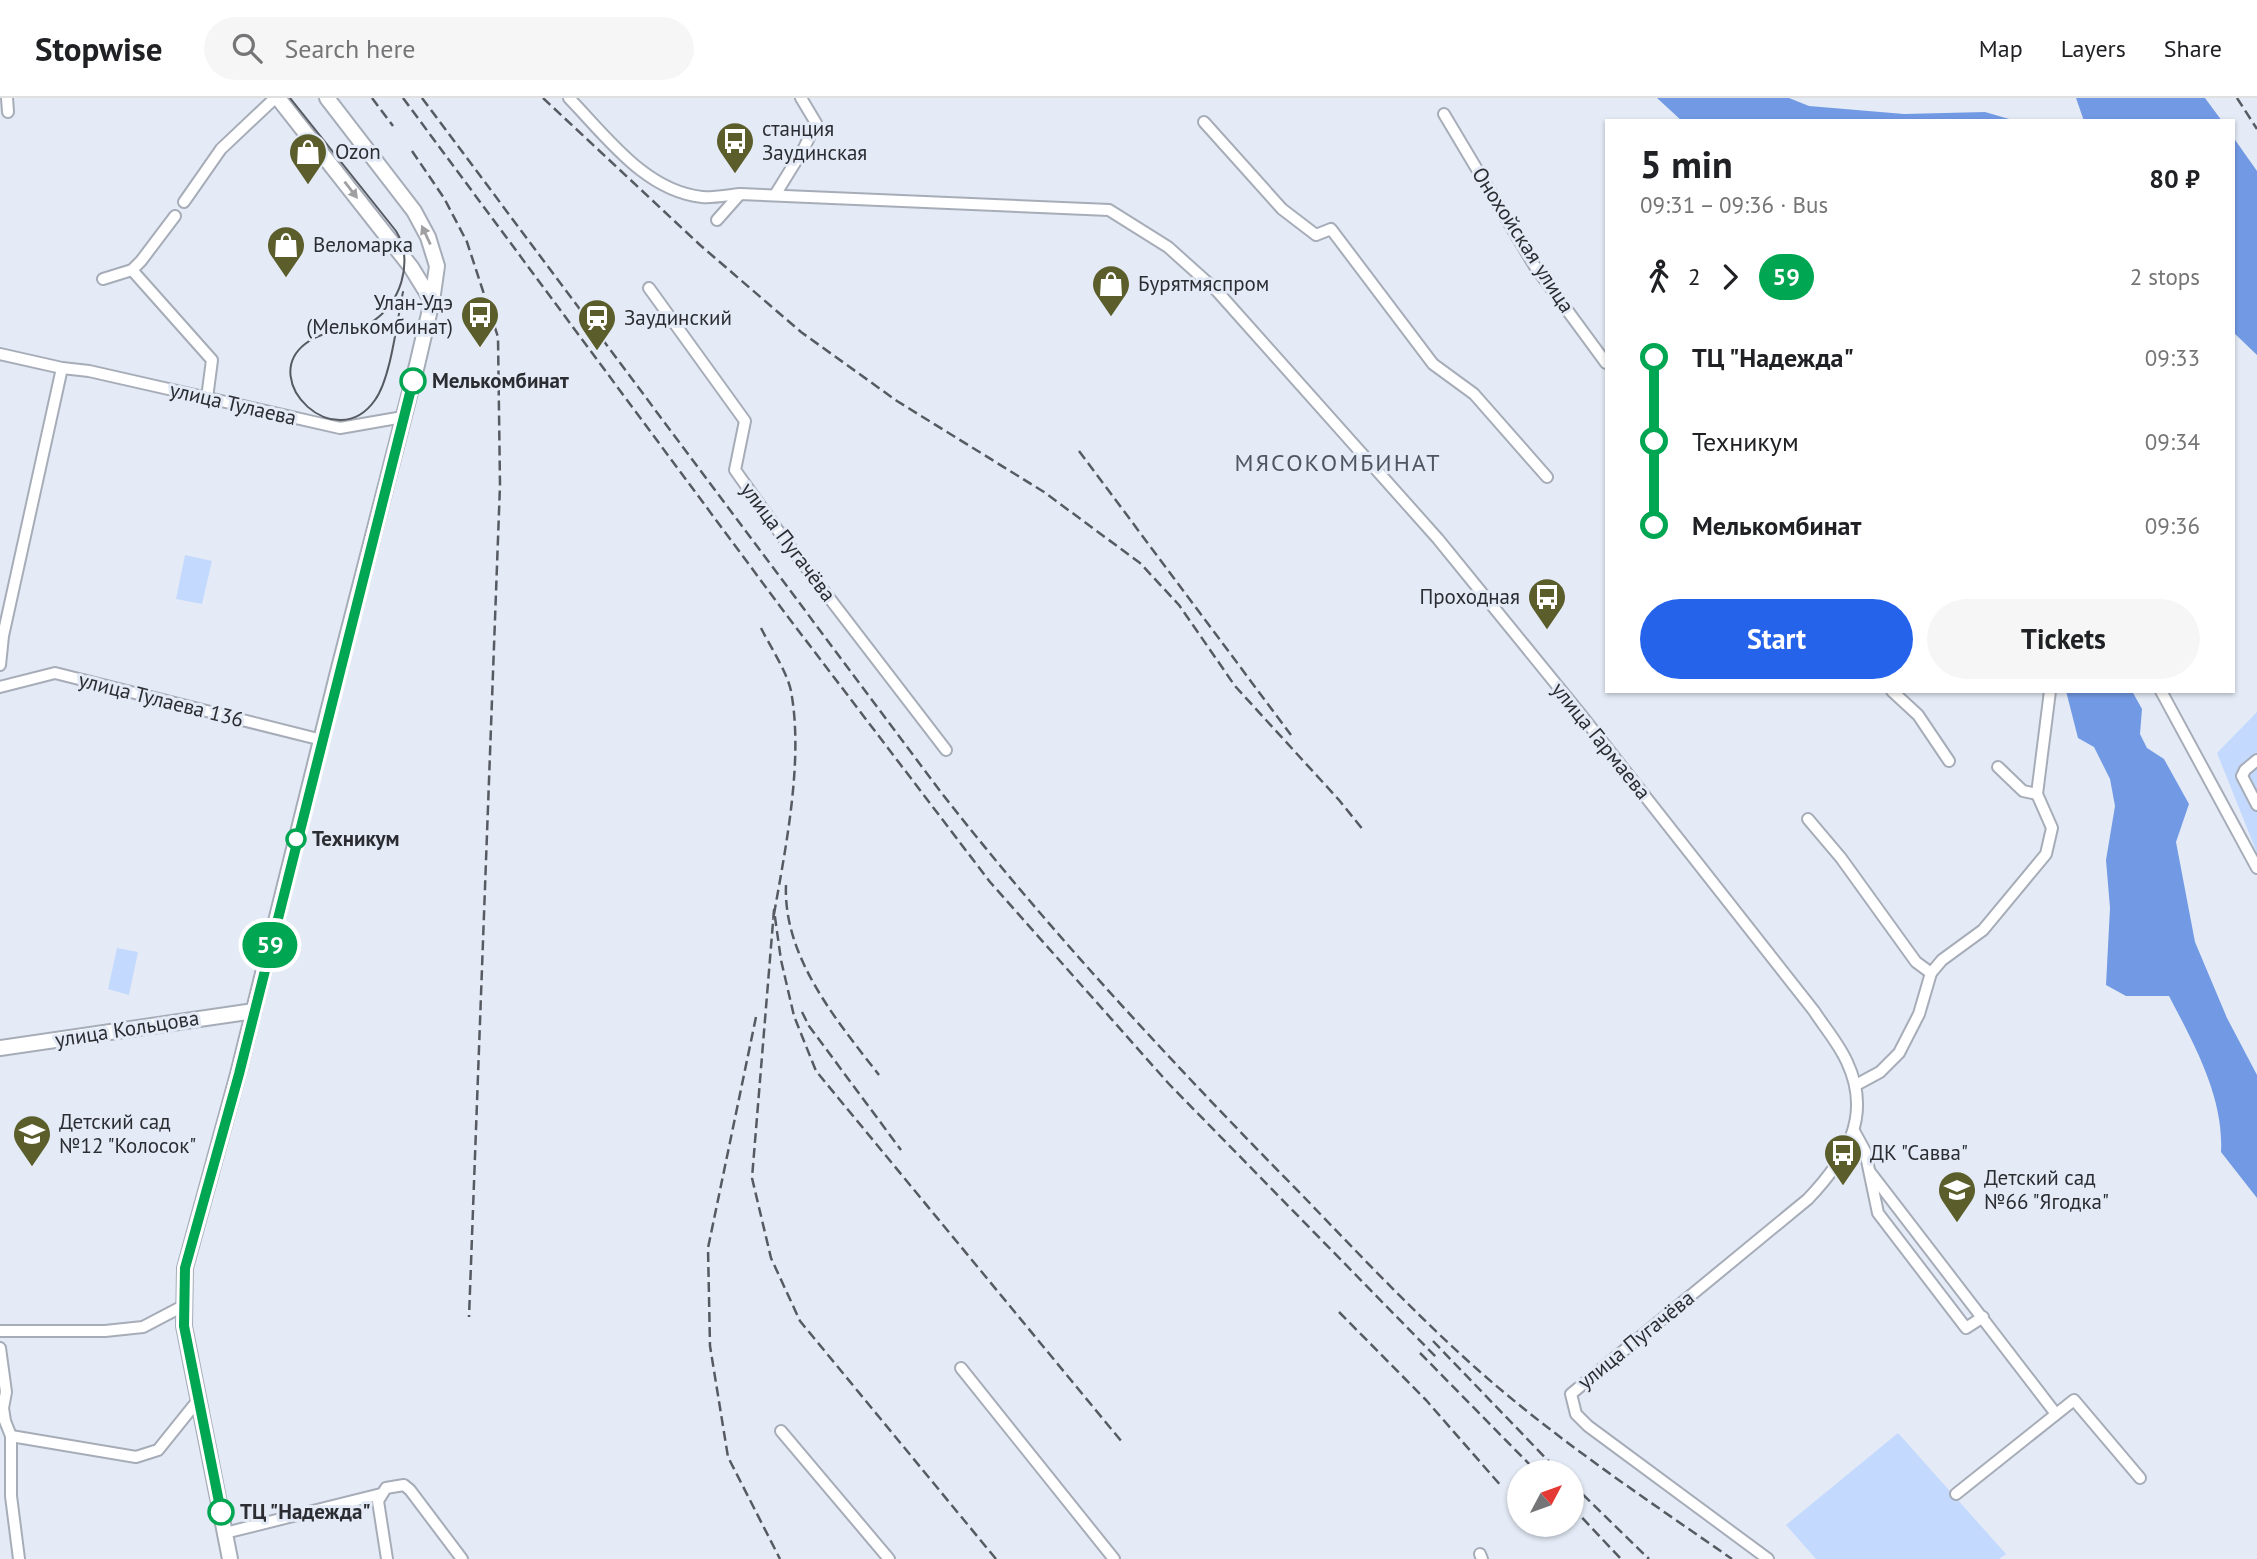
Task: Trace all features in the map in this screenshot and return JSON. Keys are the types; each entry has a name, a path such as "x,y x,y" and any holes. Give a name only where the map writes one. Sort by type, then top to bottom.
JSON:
{"main road":[{"path":"277,98 411,267 432,301"},
{"path":"230,1559 184,1326 185,1268 254,1011 432,301 437,266 428,237 414,211 327,98"},
{"name":"улица Кольцова","path":"0,1048 254,1011"}],"street":[{"path":"7,98 8,112"},
{"path":"184,202 221,149 277,98"},
{"path":"569,98 632,163 660,185 702,197 775,195 816,123 801,98"},
{"name":"Онохойская улица","path":"1444,114 1534,265 1605,362"},
{"path":"1204,122 1282,209 1316,234 1331,229 1433,364 1474,394 1547,477"},
{"path":"717,220 740,194"},
{"name":"улица Гармаева","path":"775,195 1109,210 1168,247 1217,291 1438,539 1590,726 1814,1011 1847,1061 1856,1086 1854,1131 1866,1151 1878,1213 1966,1328 1983,1317"},
{"path":"103,279 132,270 175,216"},
{"path":"132,270 212,360 206,398"},
{"name":"улица Пугачёва","path":"649,288 745,421 735,470 784,540 946,750"},
{"name":"улица Тулаева","path":"0,354 62,368 89,371 340,428 403,417"},
{"path":"0,665 3,636 62,368"},
{"name":"улица Тулаева 136","path":"0,687 55,673 322,740"},
{"path":"1894,693 1918,715 1948,761"},
{"path":"1856,1086 1880,1072 1899,1053 1919,1013 1931,973 1942,960 1983,930 2046,854 2052,828 2037,794 2050,693"},
{"path":"2162,693 2257,868"},
{"path":"2257,760 2242,776 2257,805"},
{"path":"1998,767 2023,790 2037,794"},
{"path":"1808,819 1841,858 1916,961 1931,973"},
{"name":"улица Пугачёва","path":"1768,1559 1588,1426 1576,1414 1571,1394 1808,1199 1838,1164 1854,1131"},
{"path":"1870,1172 2056,1414"},
{"path":"0,1331 105,1331 143,1327 185,1305"},
{"path":"0,1348 6,1392 3,1408 10,1436 6,1474 19,1559"},
{"path":"961,1368 1114,1559"},
{"path":"10,1436 136,1457 158,1450 199,1399"},
{"path":"1956,1494 2074,1399 2140,1478"},
{"path":"781,1431 889,1559"},
{"path":"387,1559 378,1501 386,1488 404,1485 462,1559"},
{"path":"225,1533 381,1494"},
{"path":"0,1506 12,1505"}],"shaded area":[{"path":"185,555 212,561 202,604 176,599"},
{"path":"2257,712 2257,853 2217,753"},
{"path":"117,948 138,952 129,995 108,989"},
{"path":"1898,1433 2006,1554 1999,1559 1816,1559 1786,1525"}],"water":[{"path":"1657,98 1789,98 1809,106 1904,114 1985,112 2009,119 1680,119"},
{"path":"2076,98 2205,98 2221,119 2083,119"},
{"path":"2235,140 2257,171 2257,355 2235,334"},
{"path":"2067,693 2133,693 2142,709 2140,734 2147,748 2164,759 2189,804 2176,842 2195,942 2227,1018 2257,1075 2257,1198 2221,1152 2218,1111 2206,1071 2169,996 2126,996 2106,985 2110,908 2106,860 2115,806 2110,779 2094,747 2078,738"}],"tram line":[{"path":"290,98 396,231 404,256 401,282 389,306 381,315 370,323 319,336 305,344 293,359 291,376 296,393 308,407 323,417 341,420 359,415 375,400 389,364 403,292"}],"railway":[{"path":"372,98 393,126"},
{"path":"403,98 785,613 990,882 1169,1084 1436,1357"},
{"path":"422,98 940,791 1069,947 1253,1145 1455,1349 1508,1396 1570,1445 1732,1559"},
{"path":"543,98 700,245 801,332 897,401 1044,492 1140,563 1179,605 1235,686 1364,831"},
{"path":"2237,98 2257,129"},
{"path":"412,151 444,198 467,242 498,337 500,485 469,1317"},
{"path":"1079,451 1291,735"},
{"path":"761,628 789,684 794,718 791,806 773,920"},
{"path":"786,885 787,912 803,963 830,1010 879,1075"},
{"path":"996,1559 800,1321 771,1258 752,1178 774,910 781,960 794,1016 816,1071 1122,1442"},
{"path":"802,1012 809,1026 901,1150"},
{"path":"756,1017 708,1248 710,1346 728,1457 780,1559"},
{"path":"1339,1312 1426,1400 1502,1487"},
{"path":"1433,1341 1547,1460"},
{"path":"1420,1353 1525,1460"},
{"path":"1584,1496 1649,1559"},
{"path":"1584,1520 1621,1559"}],"bus line":[{"name":"59","path":"221,1512 184,1326 185,1268 239,1074 413,381"}],"place":[{"name":"станция Заудинская","path":"735,175"},
{"name":"Ozon","path":"308,186"},
{"name":"Веломарка","path":"286,279"},
{"name":"Бурятмяспром","path":"1111,318"},
{"name":"Улан-Удэ (Мелькомбинат)","path":"480,349"},
{"name":"Заудинский","path":"597,352"},
{"name":"Мелькомбинат","path":"413,381"},
{"name":"Проходная","path":"1547,631"},
{"name":"Техникум","path":"296,839"},
{"name":"Детский сад №12 \"Колосок\"","path":"32,1168"},
{"name":"ДК \"Савва\"","path":"1843,1187"},
{"name":"Детский сад №66 \"Ягодка\"","path":"1957,1224"},
{"name":"ТЦ \"Надежда\"","path":"221,1512"}],"district":[{"name":"МЯСОКОМБИНАТ","path":"1338,463"}]}
